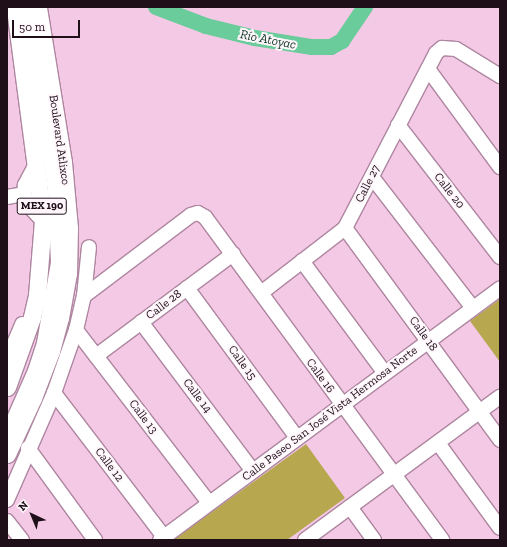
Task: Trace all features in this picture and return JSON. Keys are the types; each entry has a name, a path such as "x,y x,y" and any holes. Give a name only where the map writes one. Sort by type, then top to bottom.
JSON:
{"main road":[{"name":"MEX 190","path":"7,387 26,337 37,295 44,221 36,164 25,14"},
{"name":"Boulevard Atlixco","path":"14,445 51,351 60,318 68,273 69,228 63,162 25,14"}],"street":[{"path":"7,415 38,335 47,299 52,257 51,207 25,14"},
{"name":"Calle 27","path":"261,293 345,228 436,53 442,48 456,48 497,77"},
{"path":"428,69 500,167"},
{"name":"Calle 20","path":"398,125 500,257"},
{"path":"36,164 25,185 24,194 28,205 44,221"},
{"path":"372,177 473,308"},
{"path":"7,197 24,194"},
{"name":"Calle 16","path":"84,296 191,215 198,213 205,217 341,405 442,540"},
{"name":"Calle 18","path":"345,228 500,440"},
{"path":"7,500 14,445 54,393 76,330 84,296 88,247"},
{"name":"Calle 28","path":"96,356 233,254"},
{"path":"302,261 385,373"},
{"name":"Calle 15","path":"187,288 297,438"},
{"name":"Calle Paseo San José Vista Hermosa Norte","path":"162,538 500,288"},
{"path":"7,360 37,295"},
{"name":"Calle 14","path":"141,322 253,471"},
{"name":"Calle 13","path":"76,330 209,503"},
{"name":"Calle 12","path":"54,393 162,538"},
{"path":"305,540 500,397"},
{"path":"438,443 500,528"},
{"path":"7,482 13,463 14,445"},
{"path":"14,445 95,540"},
{"path":"350,507 374,540"},
{"path":"7,521 22,540"}],"shaded area":[{"path":"500,299 500,362 470,321"},
{"path":"306,444 345,498 287,540 173,540"}],"waterway":[{"name":"Río Atoyac","path":"156,7 206,26 255,38 312,47 331,47 342,41 365,7"}]}
